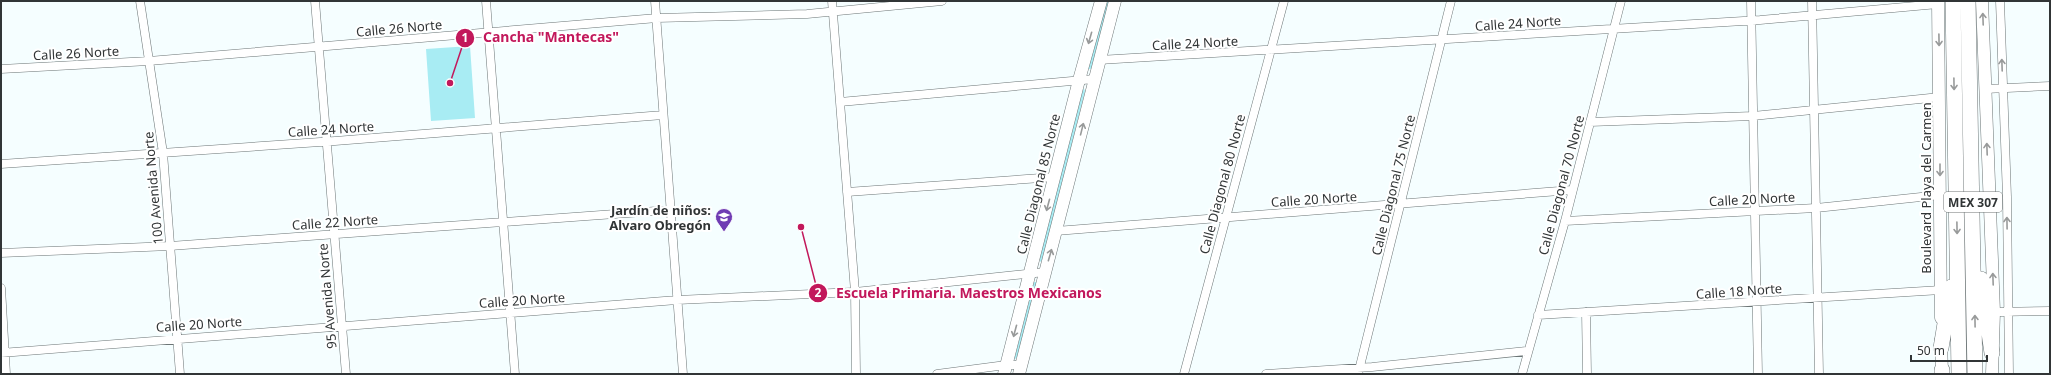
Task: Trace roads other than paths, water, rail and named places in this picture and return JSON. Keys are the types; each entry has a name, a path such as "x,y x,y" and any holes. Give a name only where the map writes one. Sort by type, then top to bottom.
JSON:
{"highway":[{"name":"MEX 307","path":"1968,1 1976,374"},
{"name":"MEX 307","path":"1943,2 1953,31 1959,374"},
{"path":"1973,238 1985,300 1992,353"},
{"path":"1941,348 1957,249"}],"main road":[{"name":"Calle Diagonal 85 Norte","path":"1005,370 1055,177 1078,80 1101,1"},
{"path":"1020,370 1115,1"},
{"path":"1982,1 1994,312 1992,374"},
{"name":"Boulevard Playa del Carmen","path":"1942,373 1940,97 1943,2"}],"street":[{"name":"100 Avenida Norte","path":"140,1 163,153 180,374"},
{"name":"95 Avenida Norte","path":"315,1 346,374"},
{"path":"486,1 515,374"},
{"path":"656,1 663,115 683,374"},
{"path":"832,1 854,292 856,374"},
{"name":"Calle 26 Norte","path":"1,69 150,61 657,18 834,12 942,1"},
{"name":"Calle Diagonal 80 Norte","path":"1184,374 1284,1"},
{"name":"Calle Diagonal 75 Norte","path":"1358,371 1451,1"},
{"name":"Calle Diagonal 70 Norte","path":"1522,374 1527,351 1565,221 1621,1"},
{"path":"1751,1 1758,374"},
{"path":"1812,1 1816,109 1819,374"},
{"path":"2000,1 2009,313 2009,374"},
{"name":"Calle 24 Norte","path":"1099,60 1752,20 1943,2"},
{"path":"840,102 1094,79"},
{"path":"1985,89 2050,86"},
{"path":"1590,122 1752,116 1940,97"},
{"name":"Calle 24 Norte","path":"1,164 663,115"},
{"path":"847,192 1055,177"},
{"name":"Calle 20 Norte","path":"1056,231 1400,205 1572,190"},
{"name":"Calle 20 Norte","path":"1565,221 1816,208 1940,195"},
{"name":"Calle 22 Norte","path":"1,254 170,246 670,210"},
{"name":"Calle 20 Norte","path":"3,352 677,300 854,292 1031,272 1045,272"},
{"path":"1,288 3,352 6,374"},
{"name":"Calle 18 Norte","path":"1538,315 1941,290"},
{"path":"1994,312 2009,313 2050,311"},
{"path":"1586,312 1587,374"},
{"path":"1266,374 1358,371 1527,351"},
{"path":"937,374 1020,370"}],"place":[{"name":"Cancha \"Mantecas\"","path":"450,83"},
{"name":"Escuela Primaria. Maestros Mexicanos","path":"801,227"},
{"name":"Jardín de niños: Alvaro Obregón","path":"724,232"}]}
